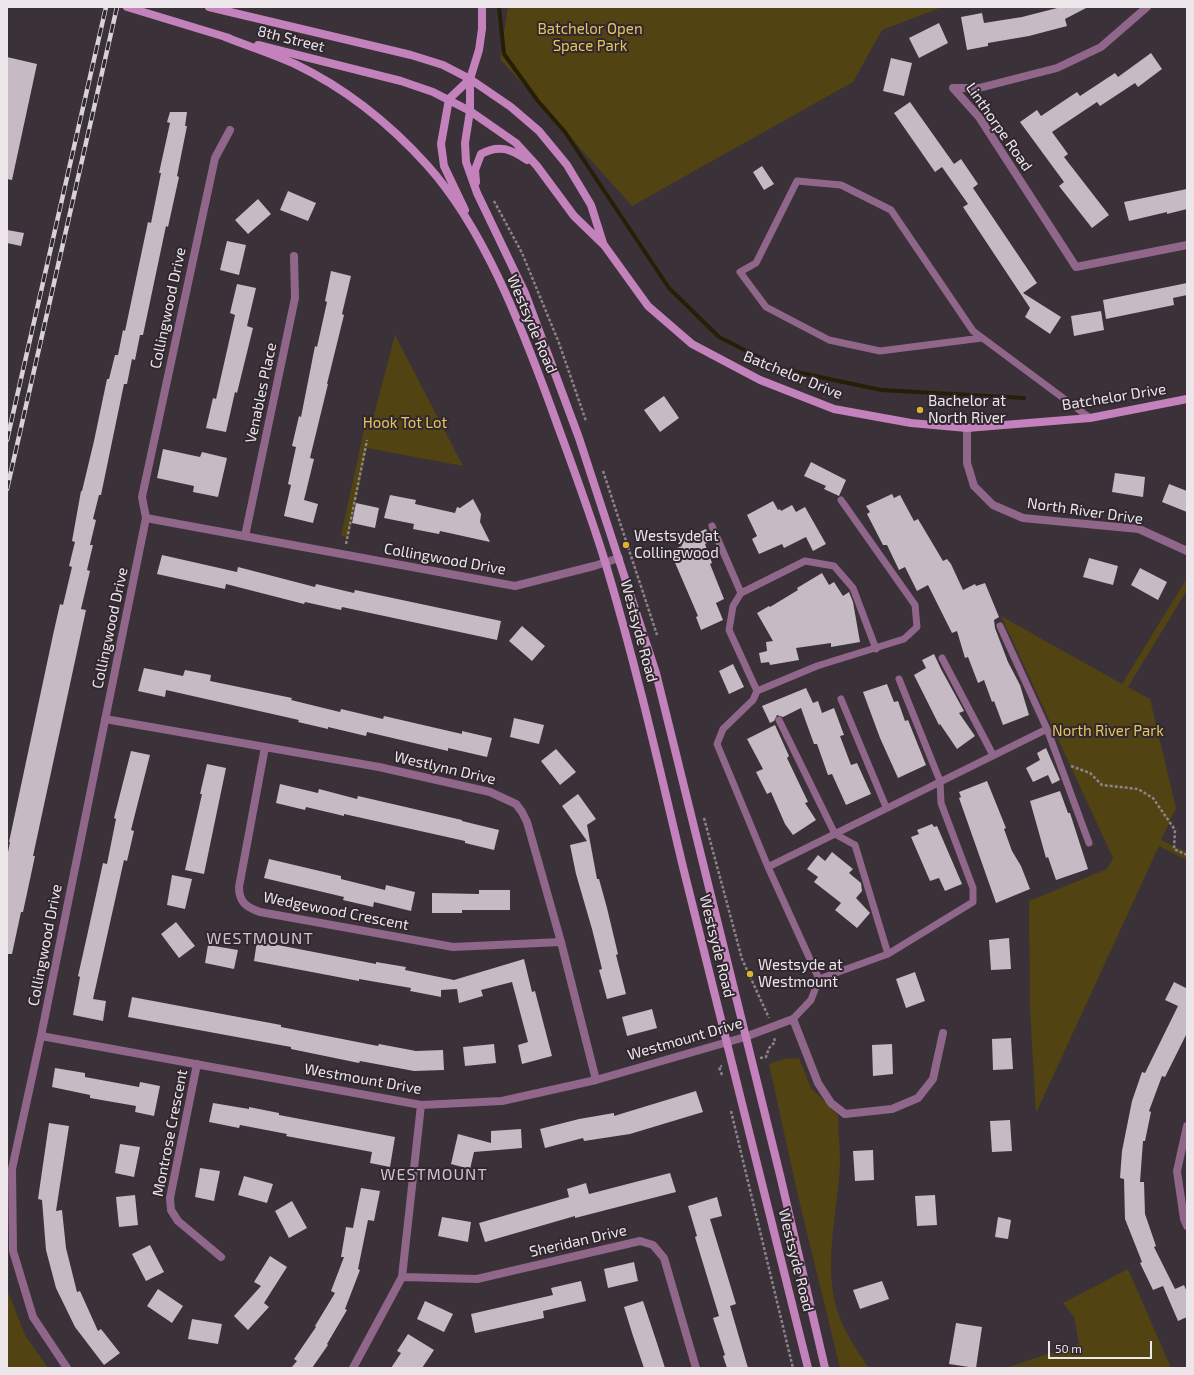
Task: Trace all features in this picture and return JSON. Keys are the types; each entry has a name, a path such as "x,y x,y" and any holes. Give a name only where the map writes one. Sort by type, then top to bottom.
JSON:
{"main road":[{"name":"8th Street","path":"126,7 224,36 401,81 449,99"},
{"name":"8th Street","path":"209,7 411,55 443,65 470,79"},
{"path":"477,236 444,166 441,144 449,99 470,79 479,50 482,29 482,7"},
{"name":"Westsyde Road","path":"224,36 295,64 333,85 365,107 395,133 429,167 449,193 477,236 509,301 536,366 606,563 640,689 726,1042 808,1368"},
{"name":"Westsyde Road","path":"470,79 470,111 465,143 466,162 477,193 525,293 578,438 656,673 826,1368"},
{"name":"Batchelor Drive","path":"470,79 511,107 539,131 567,165 591,205 604,244"},
{"name":"Batchelor Drive","path":"449,99 470,111 516,143 537,166 574,216 604,244 648,306 692,344 760,380 834,409 911,423 967,428 1090,418 1187,399"},
{"path":"477,193 475,170 481,154 490,149 501,148 513,150 537,166"}],"street":[{"name":"Linthorpe Road","path":"1147,7 1101,47 1057,68 979,88 953,88 979,117 1076,267 1187,245"},
{"name":"Collingwood Drive","path":"67,1368 33,1317 12,1251 12,1169 41,1036 146,518 142,497 213,166 215,158 230,130"},
{"name":"Venables Place","path":"245,536 295,298 294,256"},
{"name":"North River Drive","path":"967,428 967,463 974,486 994,505 1023,518 1139,529 1187,551"},
{"name":"Collingwood Drive","path":"146,518 515,586 606,563 619,558"},
{"name":"Westlynn Drive","path":"105,719 435,778 490,792 516,804 528,822 561,942 596,1080"},
{"name":"Wedgewood Crescent","path":"265,747 239,887 239,896 243,903 250,908 267,913 453,947 561,942"},
{"name":"Westmount Drive","path":"41,1036 422,1105 502,1101 596,1080 745,1037 793,1019"},
{"path":"793,1019 818,1083 830,1103 846,1114 892,1109 918,1098 933,1078 943,1033"},
{"name":"Montrose Crescent","path":"198,1064 170,1198 171,1210 178,1221 221,1256"},
{"path":"353,1368 402,1278 422,1105"},
{"path":"1187,1126 1177,1171 1184,1219 1187,1226"},
{"name":"Sheridan Drive","path":"402,1278 477,1279 640,1241 653,1245 664,1258 696,1368"}],"lane":[{"path":"982,338 880,351 829,340 766,306 740,272 756,263 797,181 841,185 891,210 973,331 1090,418"},
{"path":"793,1019 811,1000 819,979 768,867 717,744 723,729 753,700 758,691 817,666 876,649 904,639 918,627 915,605 841,500"},
{"path":"712,526 741,593"},
{"path":"758,691 730,630 733,606 741,593 804,562 834,566 853,588 876,649"},
{"path":"1000,626 1047,729 1089,843"},
{"path":"942,658 993,755"},
{"path":"819,979 888,954 973,902 973,888 941,803 940,781 898,680"},
{"path":"841,699 886,807"},
{"path":"779,720 835,834 855,845 888,954"},
{"path":"768,867 886,807 1047,729"}],"path":[{"path":"344,554 367,440"},
{"path":"1059,761 1090,773 1102,785 1138,789 1152,798 1175,830 1174,849 1187,855"},
{"path":"766,1057 769,1048 775,1042"},
{"path":"718,1067 724,1082"},
{"path":"729,1105 793,1368"}],"green space":[{"name":"Batchelor Open Space Park","path":"508,7 942,7 882,30 853,82 632,206 500,59"},
{"name":"Hook Tot Lot","path":"395,335 463,466 367,448 348,537 341,536 365,425 371,426"},
{"name":"North River Park","path":"1187,578 1187,590 1128,687 1150,699 1176,808 1161,840 1187,852 1187,860 1159,846 1036,1113 1030,1009 1029,901 1107,869 1113,858 1001,616 1122,684"},
{"path":"799,1058 811,1088 838,1115 840,1163 831,1260 834,1299 843,1325 853,1344 869,1368 840,1368 798,1196 769,1064 784,1059"},
{"path":"1128,1269 1171,1368 1005,1368 1079,1344 1074,1317 1063,1303"},
{"path":"7,1289 25,1335 48,1368 7,1368"}],"building":[{"path":"1061,7 1088,7 1065,19 1067,26 1029,36 988,43 988,46 967,50 961,17 982,13 984,23 1022,17"},
{"path":"939,23 948,43 919,58 909,38"},
{"path":"1151,53 1162,69 1138,87 1135,83 1100,106 1097,102 1052,132 1068,154 1064,157 1109,215 1092,228 1059,186 1064,182 1020,122 1037,110 1041,116 1077,92 1080,96 1115,73 1118,77"},
{"path":"7,57 37,64 12,180 7,179"},
{"path":"891,58 912,63 904,96 883,91"},
{"path":"910,102 954,164 961,159 978,184 973,188 1037,283 1023,293 1061,317 1050,334 1025,317 1030,308 963,207 968,204 942,167 935,172 894,113"},
{"path":"170,112 187,112 185,126 187,126 177,176 179,177 168,227 166,226 143,335 140,335 135,360 132,359 127,384 124,384 101,495 99,495 93,519 96,520 90,545 93,545 87,570 90,571 81,609 86,610 33,856 35,856 23,912 21,912 12,954 7,954 7,857 9,842 60,604 63,605 72,567 69,566 75,542 72,541 81,491 94,441 107,379 109,379 115,355 118,355 123,330 125,331 148,222 151,223 161,173 159,173 170,123 167,122"},
{"path":"762,166 774,184 764,190 753,172"},
{"path":"1187,189 1187,209 1129,221 1124,202"},
{"path":"288,191 316,203 308,221 280,210"},
{"path":"258,199 271,214 248,234 235,220"},
{"path":"7,230 24,233 21,246 7,243"},
{"path":"227,241 246,245 239,275 220,270"},
{"path":"331,271 351,276 342,314 344,315 310,458 314,459 304,500 318,504 313,523 284,516 291,485 288,484 296,447 292,446 299,416 301,417 315,346 317,347 327,302 325,301"},
{"path":"1187,283 1187,295 1173,298 1174,305 1106,319 1103,300"},
{"path":"237,284 256,288 247,326 253,328 237,393 235,392 226,432 206,428 213,398 216,399 235,315 230,313"},
{"path":"1101,311 1104,330 1074,336 1071,316"},
{"path":"664,396 679,418 660,432 644,410"},
{"path":"163,449 200,457 202,452 227,458 218,497 193,492 194,486 157,478"},
{"path":"811,462 846,480 839,496 824,489 826,486 804,476"},
{"path":"1115,473 1145,477 1143,497 1112,492"},
{"path":"1169,484 1187,491 1187,512 1162,502"},
{"path":"892,494 894,498 900,495 914,521 918,519 943,561 947,559 951,564 963,590 975,584 976,586 985,583 999,617 994,620 995,628 1008,662 1020,685 1029,715 1003,725 984,680 978,683 968,657 965,658 957,631 952,633 928,585 917,591 905,567 899,570 887,545 883,545 867,514 870,512 866,506"},
{"path":"390,495 416,500 415,504 455,513 457,507 460,508 473,499 481,514 480,522 490,542 440,531 439,534 413,529 414,524 384,518"},
{"path":"773,501 778,510 780,509 781,511 792,505 796,512 805,507 826,544 813,551 806,537 784,548 782,544 759,554 752,539 757,536 747,515"},
{"path":"356,503 379,508 375,528 352,523"},
{"path":"706,529 711,541 705,544 712,563 710,564 724,599 716,603 723,620 701,630 696,617 698,616 670,551 682,546 679,541"},
{"path":"162,555 237,572 238,567 315,587 316,584 354,593 355,590 501,621 497,640 342,607 341,610 305,602 304,604 226,584 225,589 157,574"},
{"path":"1089,558 1118,566 1113,585 1083,577"},
{"path":"1140,568 1167,582 1158,600 1131,585"},
{"path":"822,573 829,585 834,582 843,596 849,592 853,602 860,642 831,647 831,643 796,648 799,660 770,665 769,662 761,663 759,653 767,651 766,642 773,641 757,613 798,590 797,588"},
{"path":"522,626 545,646 532,661 509,641"},
{"path":"934,654 964,711 959,713 975,736 957,749 940,724 939,725 914,675 926,668 922,660"},
{"path":"733,664 744,687 729,694 719,671"},
{"path":"144,668 183,676 185,670 211,675 210,681 292,698 291,700 340,712 341,709 383,719 384,716 462,734 462,731 492,738 487,757 448,748 448,751 367,732 366,736 328,727 328,729 298,722 299,720 166,690 165,697 138,691"},
{"path":"887,684 894,702 898,701 905,721 908,720 926,765 898,778 880,738 863,692"},
{"path":"806,688 813,703 818,701 822,713 834,708 844,735 840,736 851,765 857,763 871,794 846,805 832,774 828,775 817,744 814,744 801,708 783,717 777,715 774,721 770,723 762,706"},
{"path":"514,718 544,725 539,744 510,737"},
{"path":"775,725 789,756 787,758 808,802 805,803 816,820 793,835 785,824 771,792 767,794 756,772 763,769 747,739"},
{"path":"1046,748 1060,780 1052,784 1048,775 1033,782 1026,768 1040,760 1037,753"},
{"path":"556,749 576,772 560,785 541,761"},
{"path":"131,751 150,755 131,830 134,831 127,861 124,860 93,999 106,1001 103,1021 73,1015 80,977 78,976 103,863 107,864 116,819 114,818"},
{"path":"207,764 226,768 204,874 185,870 202,794 200,794"},
{"path":"987,781 1006,828 1004,829 1012,851 1021,866 1030,889 996,903 959,798 961,797 959,792"},
{"path":"280,784 318,793 319,789 357,799 358,796 499,830 494,850 465,843 465,841 344,814 344,816 306,807 305,810 276,803"},
{"path":"1060,791 1068,813 1070,813 1088,869 1056,880 1048,857 1046,858 1030,801"},
{"path":"578,794 596,819 587,825 597,879 599,879 607,908 618,954 616,955 626,994 607,999 599,970 602,969 576,874 570,845 587,841 562,806"},
{"path":"932,824 934,827 937,826 962,884 945,891 939,878 930,881 911,837 919,834 917,830"},
{"path":"832,852 853,869 849,873 861,883 862,891 856,898 870,913 857,928 835,910 841,903 814,882 818,877 807,869 818,855 825,861"},
{"path":"269,859 341,876 341,879 385,890 386,885 415,892 411,911 374,902 373,907 343,900 344,897 264,878"},
{"path":"172,875 192,879 185,909 167,905"},
{"path":"479,890 510,890 510,910 462,910 462,913 432,913 432,893 479,894"},
{"path":"176,922 195,946 179,958 161,934"},
{"path":"1009,938 1011,969 991,970 989,940"},
{"path":"257,941 376,964 376,962 406,967 405,970 454,980 524,959 532,992 535,991 552,1056 522,1064 518,1045 528,1042 512,982 481,990 483,996 459,1003 457,989 441,990 441,997 410,991 411,988 359,979 359,981 254,961"},
{"path":"208,945 238,950 234,969 205,963"},
{"path":"915,972 925,1001 906,1008 896,979"},
{"path":"1174,982 1186,988 1187,987 1187,1033 1165,1077 1162,1076 1149,1111 1151,1112 1145,1141 1143,1141 1140,1182 1144,1182 1145,1214 1156,1246 1154,1247 1175,1289 1184,1285 1187,1292 1187,1317 1178,1321 1163,1286 1153,1290 1140,1263 1142,1262 1125,1219 1124,1179 1120,1178 1122,1151 1132,1101 1142,1072 1145,1073 1178,1006 1165,1000"},
{"path":"132,997 281,1025 281,1027 378,1046 379,1044 416,1051 443,1050 444,1070 414,1071 360,1061 359,1063 291,1049 291,1047 128,1017"},
{"path":"652,1009 657,1028 627,1036 622,1017"},
{"path":"1011,1038 1013,1069 993,1070 992,1039"},
{"path":"494,1044 496,1063 465,1066 463,1047"},
{"path":"892,1044 893,1074 873,1076 872,1045"},
{"path":"55,1068 85,1073 85,1077 139,1087 140,1082 160,1086 154,1116 135,1112 136,1106 90,1098 90,1095 52,1087"},
{"path":"696,1091 703,1112 630,1134 584,1141 583,1138 545,1148 540,1129 579,1119 614,1113 614,1116"},
{"path":"213,1103 249,1109 249,1107 279,1113 279,1115 395,1137 390,1167 370,1163 372,1152 286,1136 287,1134 240,1125 239,1128 209,1122"},
{"path":"1010,1120 1012,1151 992,1152 990,1121"},
{"path":"49,1123 69,1126 56,1211 62,1210 66,1248 77,1292 80,1291 98,1331 101,1329 120,1353 104,1365 75,1327 56,1288 46,1250 42,1200 38,1199"},
{"path":"521,1129 522,1148 474,1152 470,1169 451,1164 458,1134 491,1143 491,1131"},
{"path":"120,1144 140,1147 134,1177 115,1173"},
{"path":"873,1150 874,1180 855,1181 853,1151"},
{"path":"200,1168 220,1171 214,1201 195,1197"},
{"path":"670,1173 676,1192 575,1218 575,1216 485,1242 479,1223 569,1197 567,1189 586,1183 589,1194"},
{"path":"244,1176 273,1184 267,1203 238,1195"},
{"path":"361,1188 380,1191 374,1221 368,1220 358,1269 360,1270 345,1309 347,1310 327,1344 328,1345 312,1368 291,1368 297,1361 294,1359 316,1327 315,1326 335,1293 331,1291 344,1257 341,1257 346,1227 353,1228"},
{"path":"135,1195 138,1225 119,1227 116,1197"},
{"path":"935,1195 937,1225 917,1226 915,1196"},
{"path":"717,1197 722,1216 710,1219 736,1304 730,1306 748,1368 727,1368 723,1356 725,1355 713,1318 719,1316 695,1237 697,1236 688,1206"},
{"path":"292,1201 307,1228 289,1238 275,1211"},
{"path":"442,1217 471,1222 468,1242 438,1236"},
{"path":"998,1217 1011,1220 1008,1239 995,1237"},
{"path":"150,1245 164,1272 146,1281 132,1254"},
{"path":"270,1256 287,1267 264,1303 269,1307 248,1330 234,1316 261,1286 254,1282"},
{"path":"634,1262 638,1281 608,1288 604,1269"},
{"path":"581,1281 586,1301 543,1311 544,1318 475,1333 471,1314 553,1295 551,1288"},
{"path":"882,1281 889,1299 860,1309 853,1290"},
{"path":"158,1289 183,1306 172,1323 147,1306"},
{"path":"425,1301 453,1314 444,1332 417,1319"},
{"path":"643,1301 665,1368 644,1368 633,1336 624,1307"},
{"path":"192,1319 222,1324 218,1344 188,1339"},
{"path":"956,1323 982,1327 976,1368 949,1364"},
{"path":"408,1334 434,1350 422,1368 391,1368 401,1353 397,1351"}],"waterway":[{"path":"499,7 504,54 538,101 565,132 669,288 719,337 782,369 881,390 1024,398"}],"railway":[{"path":"7,440 106,7"},
{"path":"7,489 117,7"}],"place":[{"name":"Bachelor at North River","path":"920,410"},
{"name":"Westsyde at Collingwood","path":"626,545"},
{"name":"Westsyde at Westmount","path":"750,974"}],"district":[{"name":"WESTMOUNT","path":"260,939"},
{"name":"WESTMOUNT","path":"434,1175"}]}
